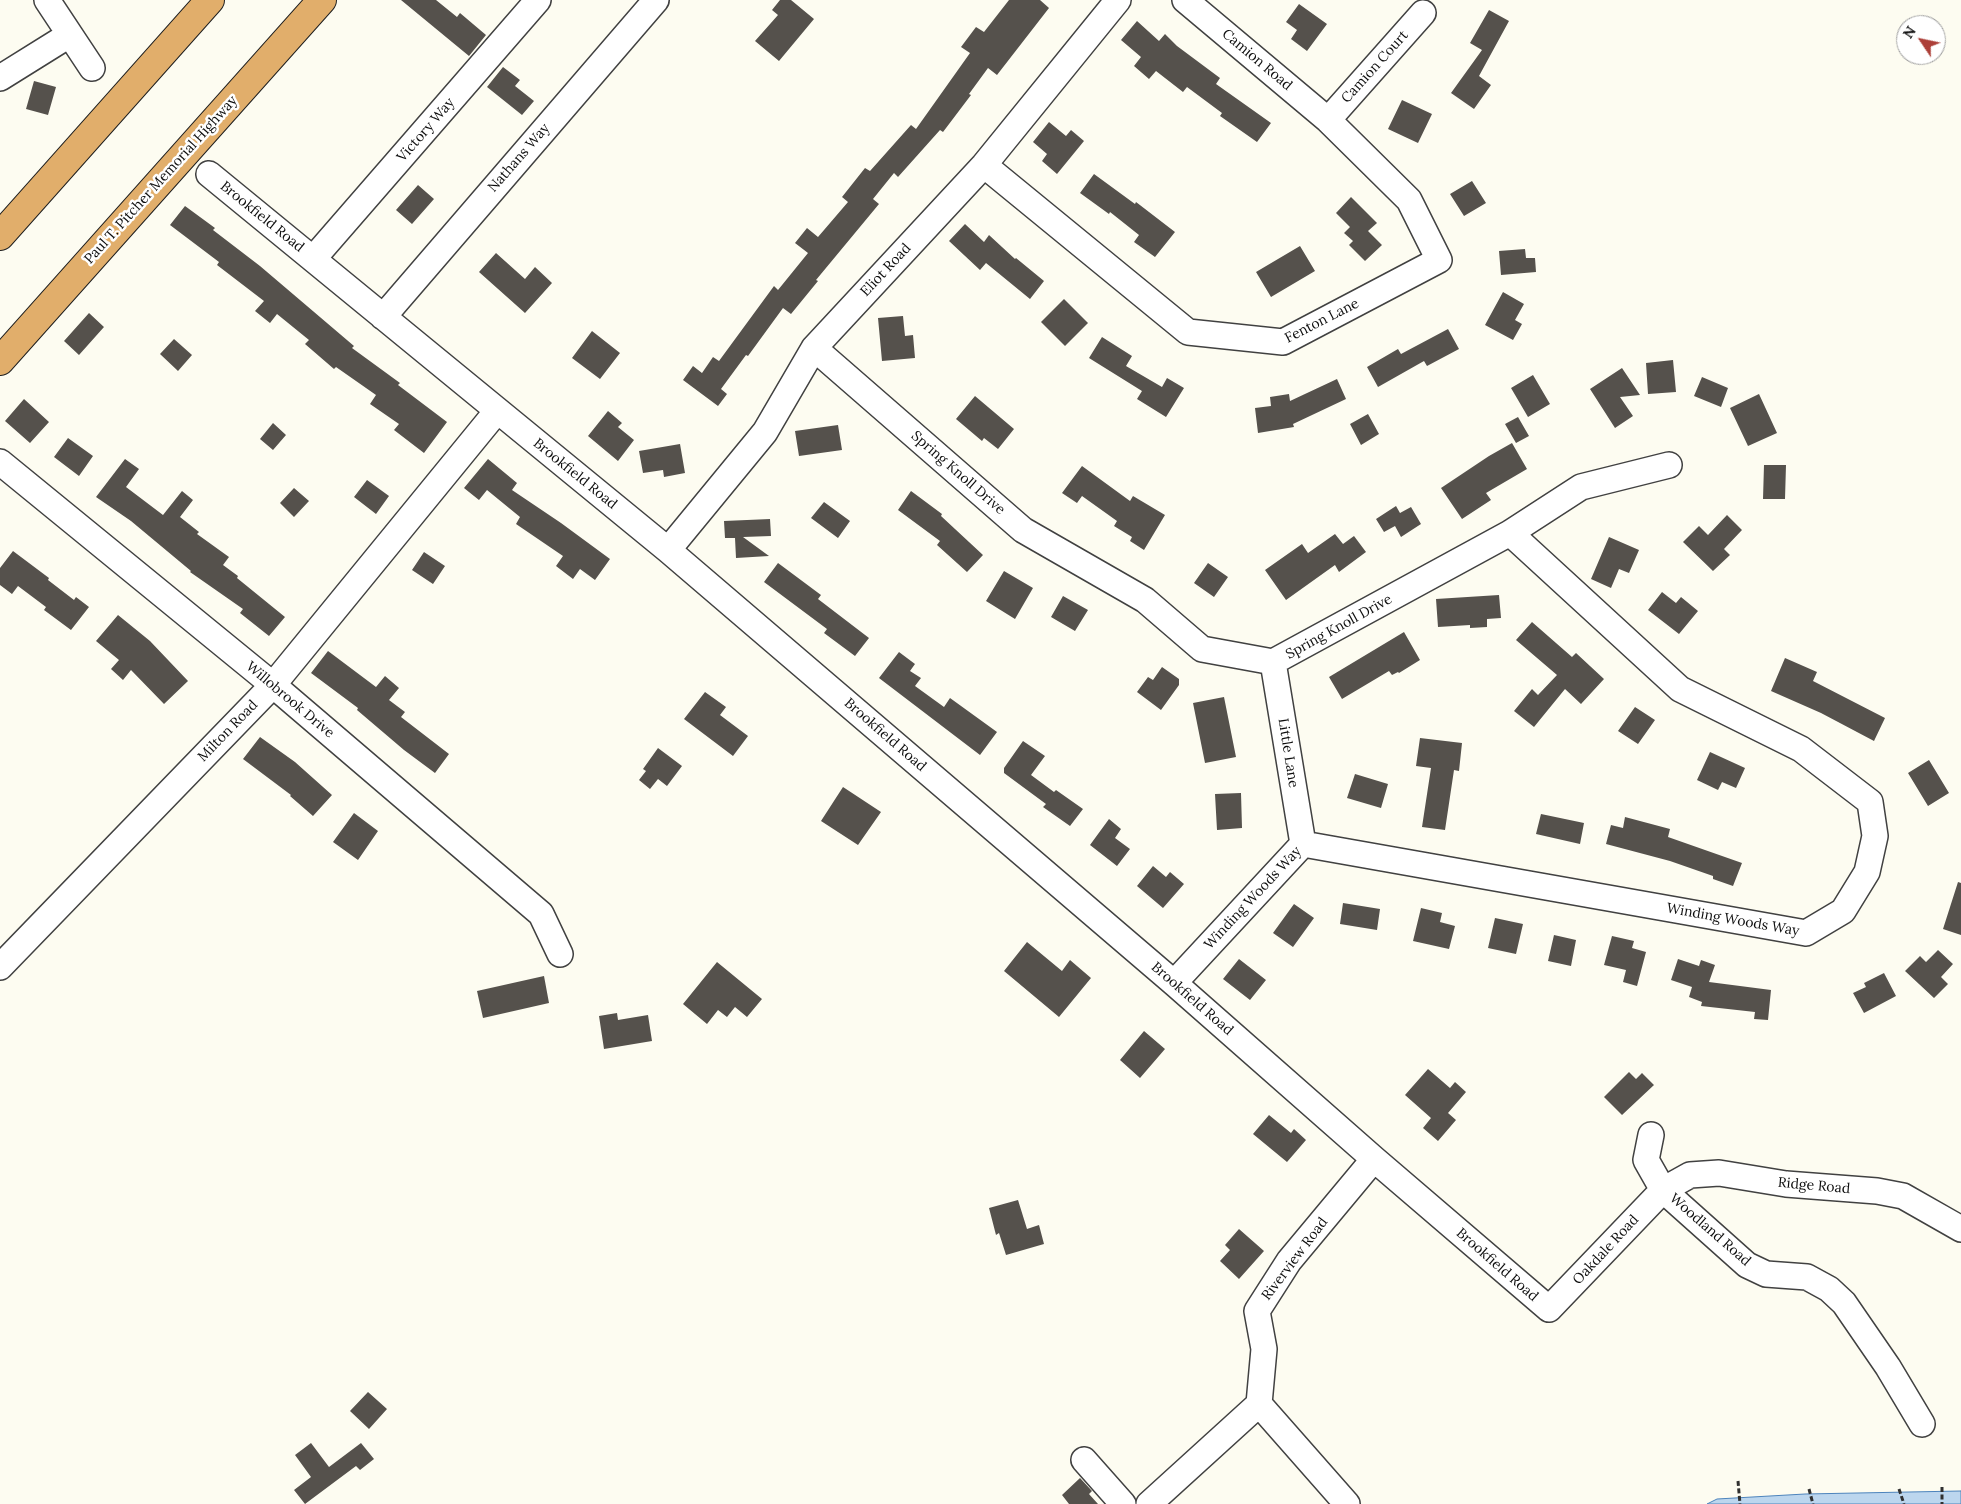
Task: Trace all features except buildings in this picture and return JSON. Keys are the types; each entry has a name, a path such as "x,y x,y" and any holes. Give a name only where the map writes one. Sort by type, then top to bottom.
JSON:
{"highway":[{"path":"0,236 210,0"},
{"name":"Paul T. Pitcher Memorial Highway","path":"0,361 322,0"}],"street":[{"path":"47,0 92,68"},
{"name":"Victory Way","path":"313,259 538,0"},
{"name":"Nathans Way","path":"383,317 656,0"},
{"name":"Eliot Road","path":"668,550 765,432 814,348 984,165 1118,0"},
{"name":"Camion Road","path":"1185,0 1328,120"},
{"name":"Camion Court","path":"1328,120 1423,13"},
{"path":"0,78 69,35"},
{"name":"Fenton Lane","path":"984,165 1188,332 1283,342 1439,260 1409,200 1328,120"},
{"name":"Brookfield Road","path":"209,174 668,550 1174,982 1374,1159 1549,1309"},
{"name":"Spring Knoll Drive","path":"814,348 1023,530 1145,600 1202,649 1273,662 1510,533 1581,487 1669,465"},
{"name":"Milton Road","path":"0,967 272,685 497,411"},
{"name":"Willobrook Drive","path":"0,462 272,685 541,914 560,954"},
{"name":"Winding Woods Way","path":"1174,982 1303,844 1806,933 1843,911 1867,872 1874,836 1870,802 1801,749 1680,689 1510,533"},
{"name":"Little Lane","path":"1273,662 1303,844"},
{"name":"Woodland Road","path":"1651,1135 1646,1160 1662,1190 1747,1265 1766,1274 1807,1277 1829,1289 1844,1303 1882,1359 1922,1424"},
{"name":"Riverview Road","path":"1258,1404 1264,1349 1257,1311 1289,1261 1374,1159"},
{"name":"Ridge Road","path":"1662,1190 1690,1175 1719,1173 1786,1184 1876,1191 1903,1196 1961,1228"},
{"name":"Oakdale Road","path":"1549,1309 1662,1190"},
{"path":"1149,1504 1258,1404 1347,1504"},
{"path":"1084,1460 1123,1504"}],"path":[{"path":"1738,1481 1740,1504"},
{"path":"1942,1487 1942,1504"},
{"path":"1899,1488 1904,1504"},
{"path":"1809,1490 1813,1504"}],"water":[{"path":"1961,1491 1961,1504 1707,1504 1717,1499 1805,1494"}]}
